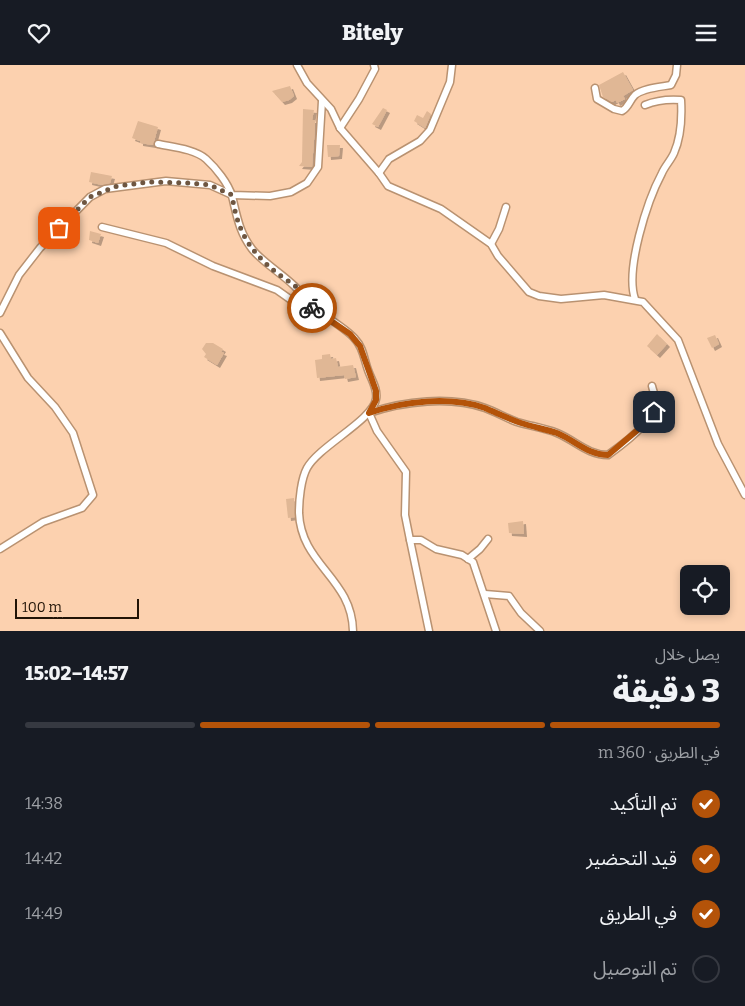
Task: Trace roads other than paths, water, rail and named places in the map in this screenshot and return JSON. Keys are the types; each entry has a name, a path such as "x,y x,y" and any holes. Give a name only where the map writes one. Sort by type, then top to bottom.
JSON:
{"street":[{"path":"298,65 302,76 331,109 340,129 380,173 388,186 441,209 491,243 516,279 529,292 539,296 562,299 604,295 635,299 643,302 678,340 718,444 745,495"},
{"path":"340,129 375,69 374,65"},
{"path":"380,173 389,159 420,141 430,130 450,82 452,65"},
{"path":"595,89 597,99 614,109 622,111 628,107 632,97 641,91 671,85 678,65"},
{"path":"635,299 631,277 633,262 650,202 661,173 676,148 682,108 681,100 656,101 645,105"},
{"path":"0,313 20,275 40,248 90,197 106,189 166,181 210,185 232,195 282,194 307,183 318,167 322,101"},
{"path":"158,144 203,156 215,168 232,195 235,218 252,249 303,294 306,303"},
{"path":"491,243 499,229 506,207"},
{"path":"102,227 166,243 213,266 277,290 294,302 306,303 350,334 360,346 376,391 376,400 369,413 307,468 299,512 306,545 346,598 351,609 352,631"},
{"path":"0,333 28,378 55,407 73,433 93,495 82,508 43,522 0,549"},
{"path":"369,413 406,403 468,404 485,408 532,427 550,430 571,439 595,455 608,455 646,423 654,412 656,401 652,386"},
{"path":"369,413 377,431 406,472 405,515 429,631"},
{"path":"468,559 488,539"},
{"path":"410,540 421,540 436,549 462,555 476,566 496,631"},
{"path":"485,594 509,596 521,613 540,631"}]}
